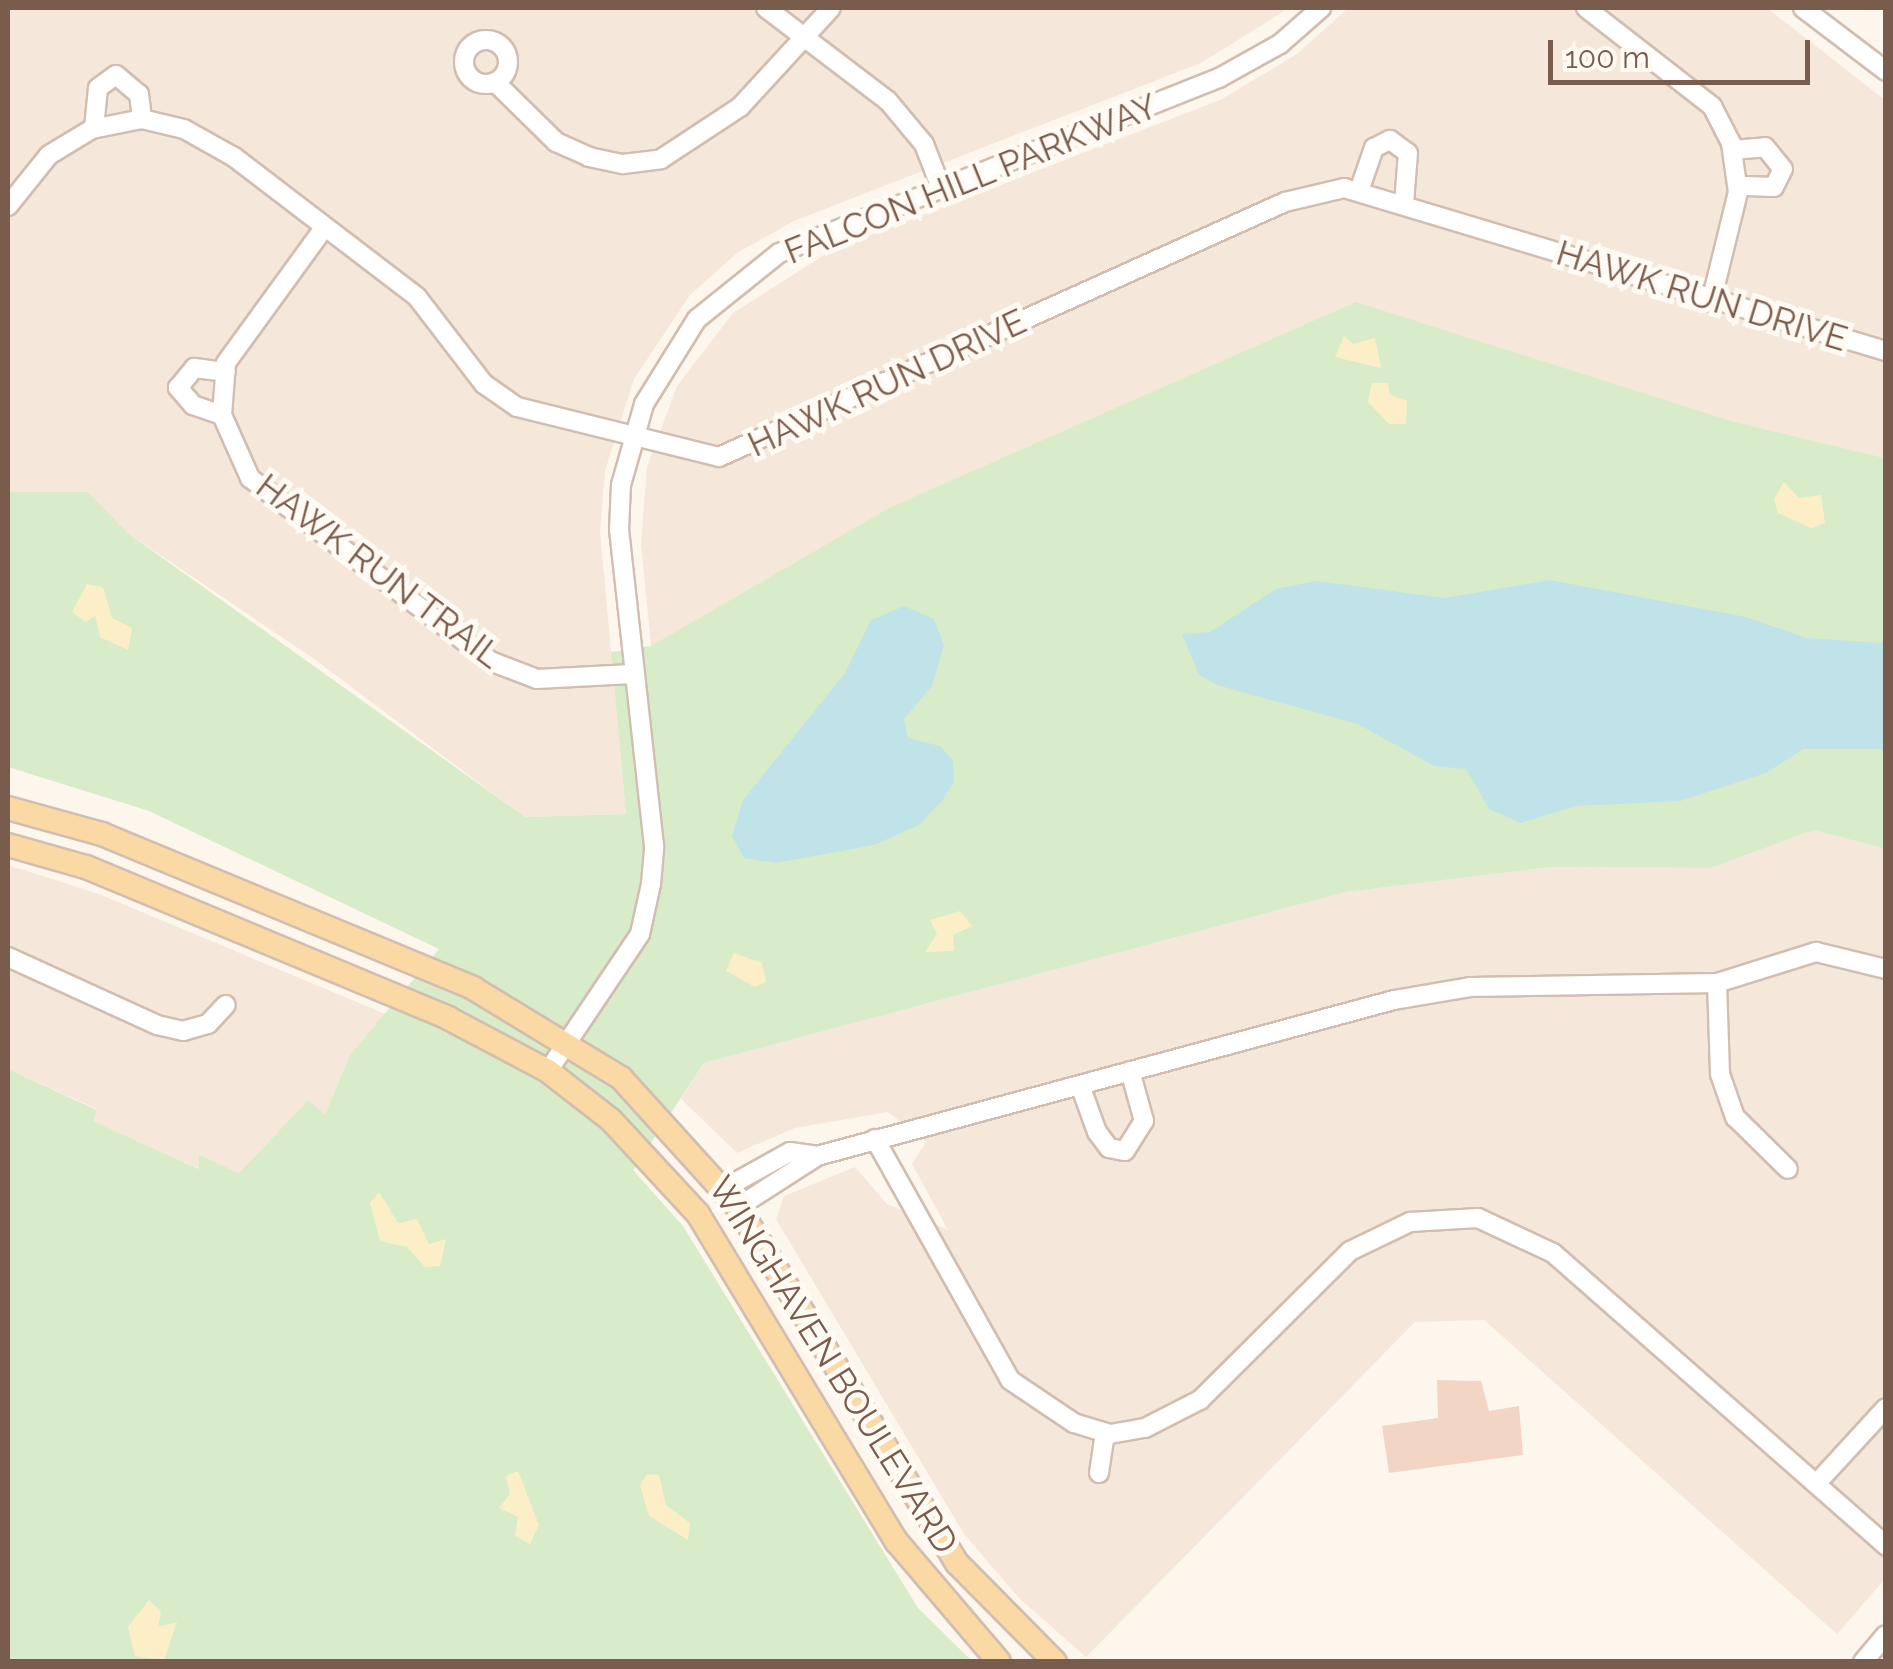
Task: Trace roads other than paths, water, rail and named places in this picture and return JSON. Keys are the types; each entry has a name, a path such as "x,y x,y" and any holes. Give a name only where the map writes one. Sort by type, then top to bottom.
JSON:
{"main road":[{"name":"WINGHAVEN BOULEVARD","path":"8,808 102,834 473,988 568,1040 660,1114 732,1198 956,1563 1055,1662"},
{"name":"WINGHAVEN BOULEVARD","path":"8,845 168,900 448,1018 548,1071 611,1120 698,1214 897,1542 999,1662"}],"street":[{"path":"766,8 898,112 924,144 941,188"},
{"path":"496,82 556,142 609,164 635,164 674,154 740,107 832,8"},
{"name":"FALCON HILL PARKWAY","path":"548,1071 640,934 651,884 654,846 619,530 631,440 662,367 731,286 779,253 1219,78 1280,44 1321,8"},
{"path":"1586,8 1712,106 1733,150 1739,186 1711,302"},
{"path":"1803,8 1886,72"},
{"path":"94,128 98,88 116,75 139,94 142,119"},
{"name":"HAWK RUN DRIVE","path":"8,206 49,155 94,128 142,119 184,129 234,157 417,296 484,384 516,407 697,455 740,452 1285,202 1359,191 1711,302 1886,352"},
{"path":"1359,191 1370,156 1390,140 1408,153 1404,203"},
{"path":"1733,150 1765,147 1783,169 1774,186 1739,186"},
{"name":"HAWK RUN TRAIL","path":"324,228 226,372 222,414 250,478 490,661 538,679 632,674"},
{"path":"222,414 193,406 178,388 194,368 226,372"},
{"path":"732,1198 817,1156 1394,1000 1470,987 1718,982 1816,952 1886,969"},
{"path":"8,957 157,1025 183,1030 208,1024 226,1005"},
{"path":"1718,982 1720,1074 1734,1117 1788,1169"},
{"path":"1080,1085 1097,1132 1109,1148 1125,1151 1144,1121 1130,1071"},
{"path":"875,1139 1010,1380 1037,1404 1105,1433 1145,1428 1200,1400 1350,1251 1378,1234 1410,1222 1478,1218 1553,1253 1886,1546"},
{"path":"1816,1484 1886,1408"},
{"path":"1098,1472 1105,1433"},
{"path":"1863,1662 1886,1636"}],"water":[{"path":"1550,580 1746,617 1807,638 1885,643 1885,749 1803,749 1766,773 1680,801 1576,806 1521,823 1489,809 1466,769 1434,766 1358,724 1217,685 1199,675 1182,634 1210,632 1276,589 1316,581 1445,598"},
{"path":"904,606 934,619 944,645 932,686 904,719 908,738 940,746 953,761 954,782 942,801 919,825 874,845 776,863 744,858 732,836 743,800 845,673 871,620"}]}
